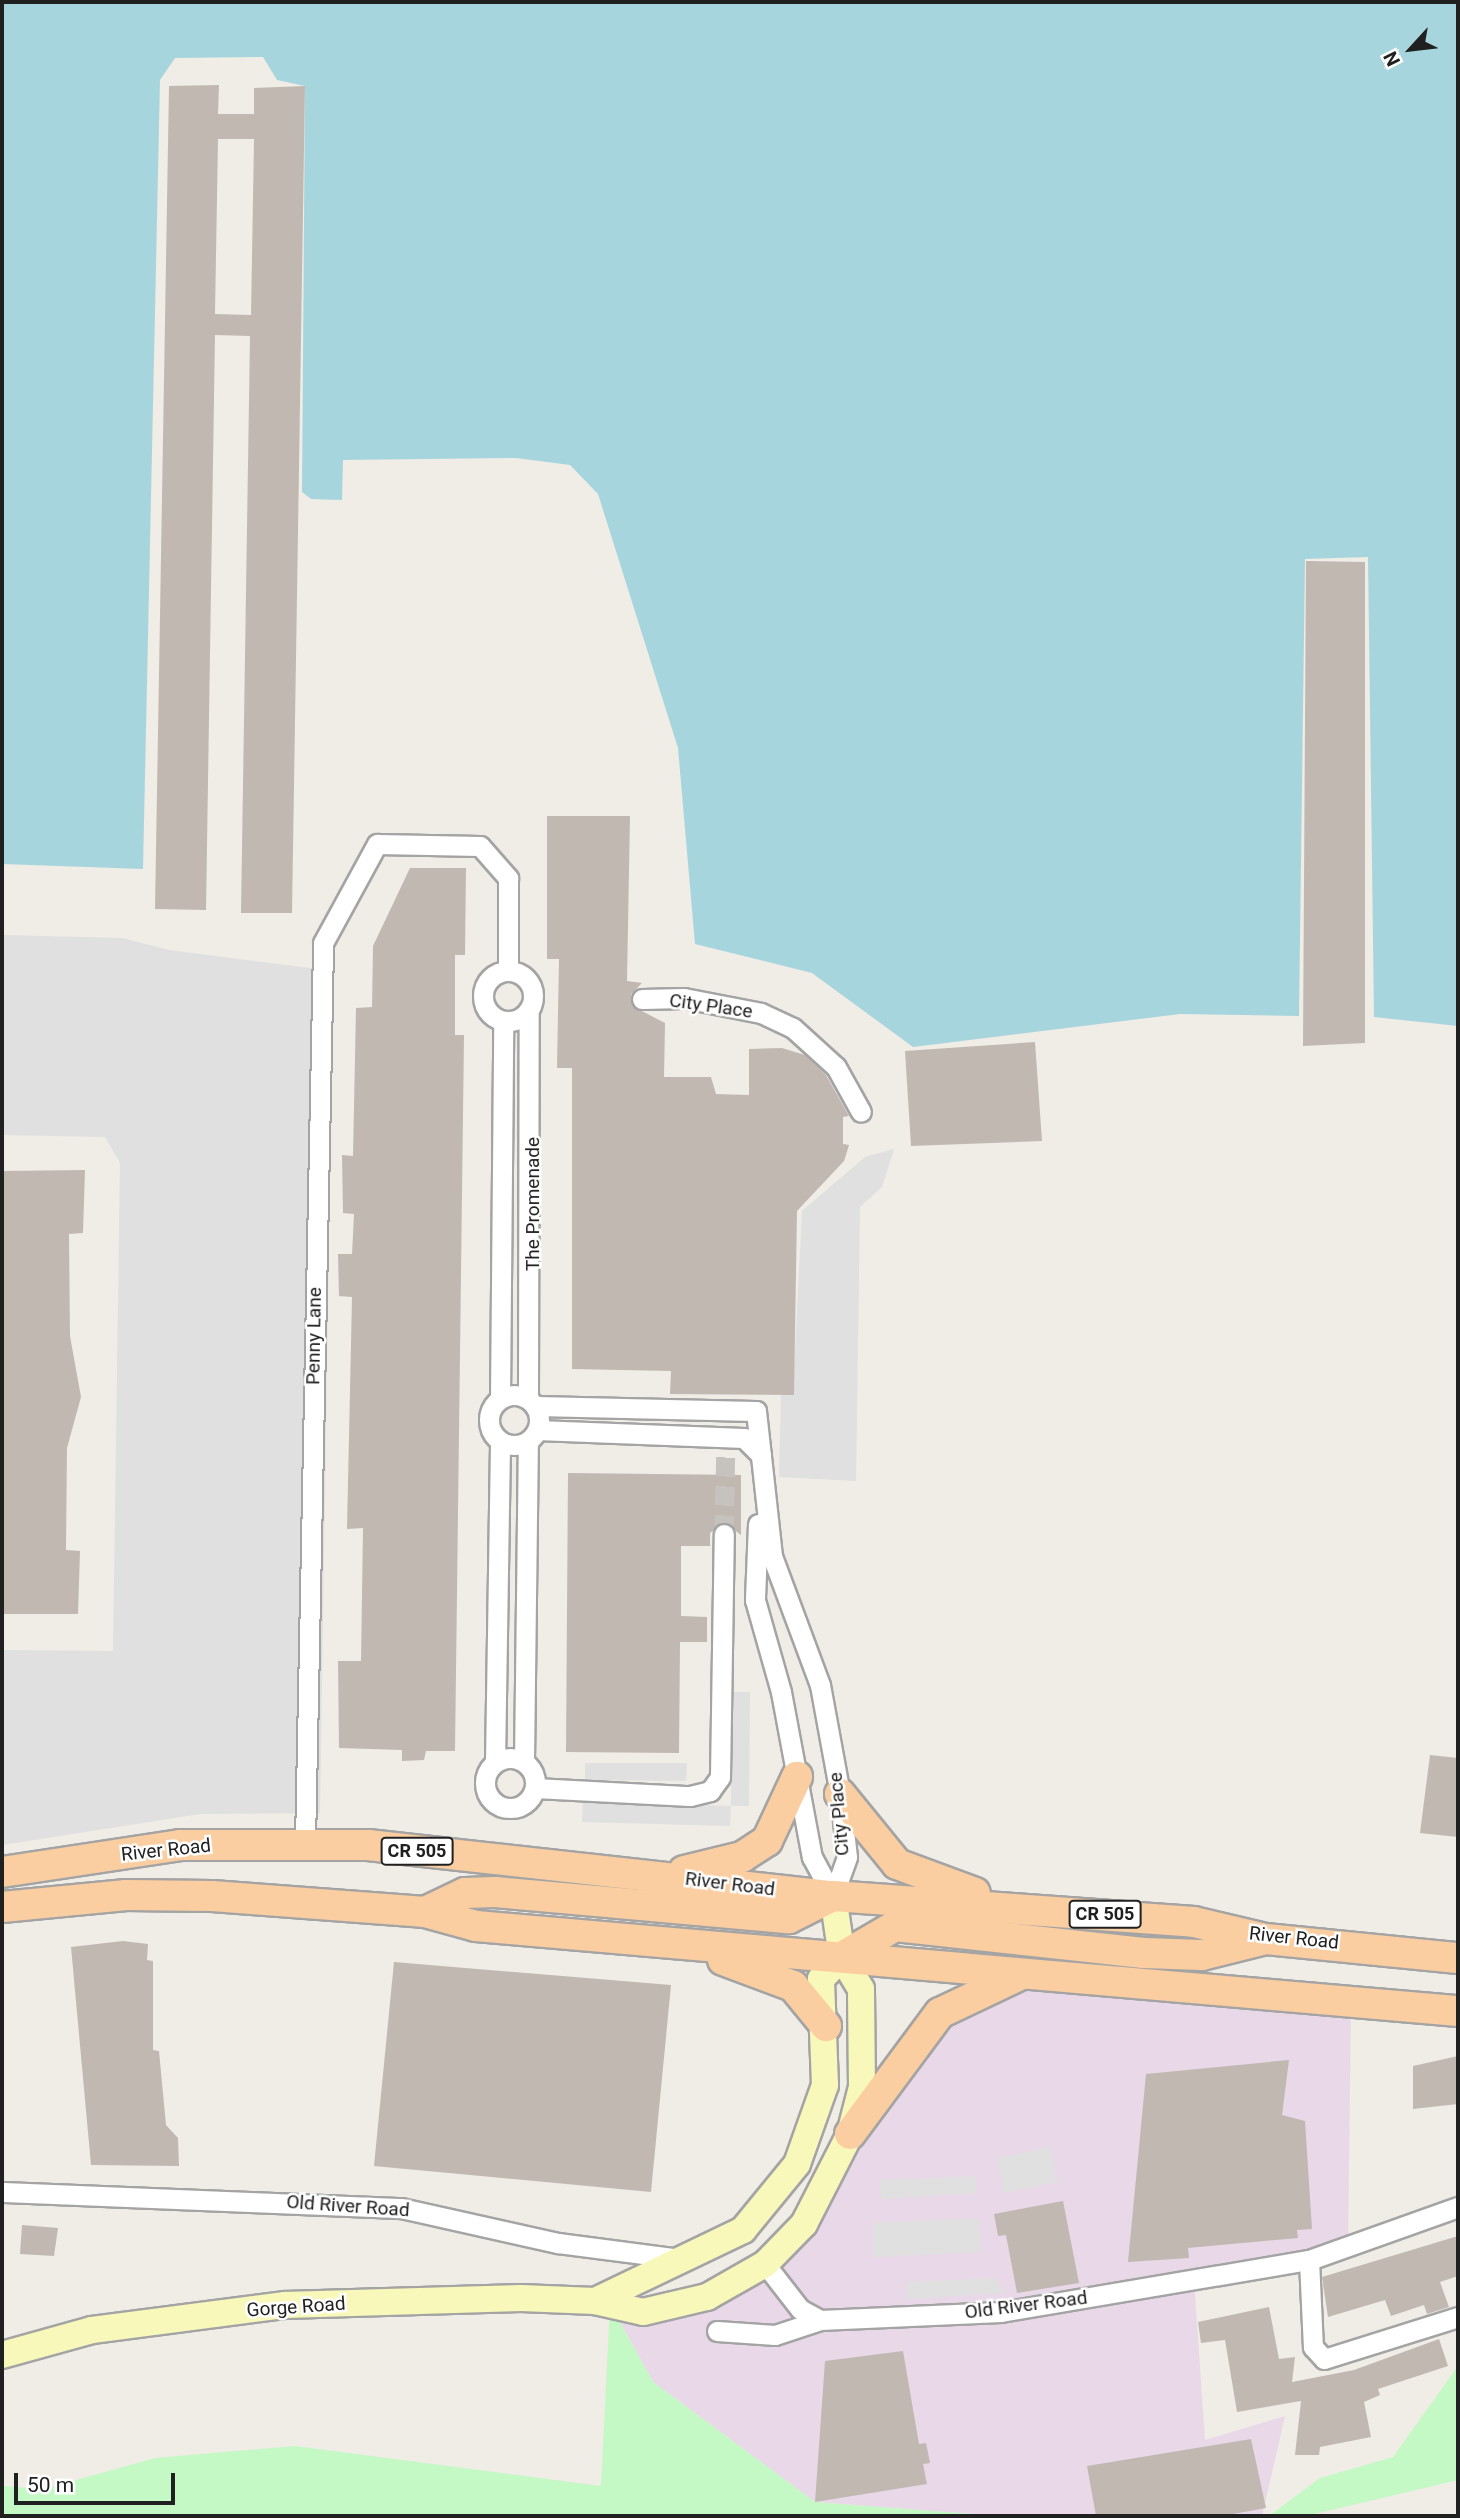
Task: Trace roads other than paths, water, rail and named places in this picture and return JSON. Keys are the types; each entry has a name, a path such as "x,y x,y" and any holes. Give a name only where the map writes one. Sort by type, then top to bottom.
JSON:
{"main road":[{"path":"662,1876 743,1857 767,1841 797,1777"},
{"path":"840,1794 897,1864 1030,1908"},
{"name":"River Road","path":"2,1872 180,1845 305,1843 662,1876 833,1896 1030,1908 1194,1922 1266,1939 1458,1958"},
{"path":"425,1912 465,1894 495,1892 789,1917 833,1896"},
{"path":"2,1907 126,1895 425,1912 476,1926 1458,2011"},
{"name":"Gorge Road","path":"2,2355 92,2330 285,2305 595,2301 643,2312 707,2297 765,2264 826,2190 850,2134 864,2051 861,1989 842,1957 833,1896"},
{"path":"595,2301 634,2277 690,2260 743,2230 797,2164 825,2085 826,2026 821,1979 842,1957 895,1926 1144,1953 1202,1955 1266,1939"},
{"path":"659,1940 763,1970 793,1986 826,2026"},
{"path":"850,2134 940,2013 1024,1974"}],"street":[{"name":"Penny Lane","path":"305,1843 319,968 323,943 377,844 480,846 497,860 508,878 508,970"},
{"path":"508,970 532,988 529,1010 503,1021 488,1013 483,988 492,975 508,970"},
{"name":"City Place","path":"642,999 684,998 761,1013 793,1028 836,1066 861,1112"},
{"name":"The Promenade","path":"529,1010 533,1436"},
{"name":"The Promenade","path":"500,1442 489,1426 500,1399 503,1021"},
{"path":"500,1399 532,1403"},
{"name":"City Place","path":"532,1403 756,1411 761,1455 762,1506 755,1600 797,1777 812,1857 833,1896"},
{"path":"533,1436 524,1762 535,1788"},
{"path":"535,1788 524,1804 496,1804 485,1788 495,1762 500,1442 533,1436 744,1438 761,1455"},
{"name":"City Place","path":"762,1506 780,1581 820,1685 840,1794 847,1857 833,1896"},
{"path":"535,1788 690,1796 710,1791 720,1777 724,1534"},
{"path":"495,1762 524,1762"},
{"name":"Old River Road","path":"2,2192 401,2207 558,2243 690,2260"},
{"path":"1458,2207 1309,2260 1312,2347 1324,2359 1458,2317"},
{"name":"Old River Road","path":"717,2331 775,2335 820,2320 1001,2312 1309,2260"},
{"path":"765,2264 800,2309 820,2320"}],"water":[{"path":"2,2 1458,2 1458,1026 1374,1017 1368,557 1305,559 1299,1016 1180,1014 913,1047 812,973 695,944 678,748 598,494 570,465 516,458 343,460 342,500 311,499 302,492 305,86 277,80 263,57 175,58 160,80 143,869 2,864"}],"tunnel":[{"path":"724,1534 727,1394"}]}
